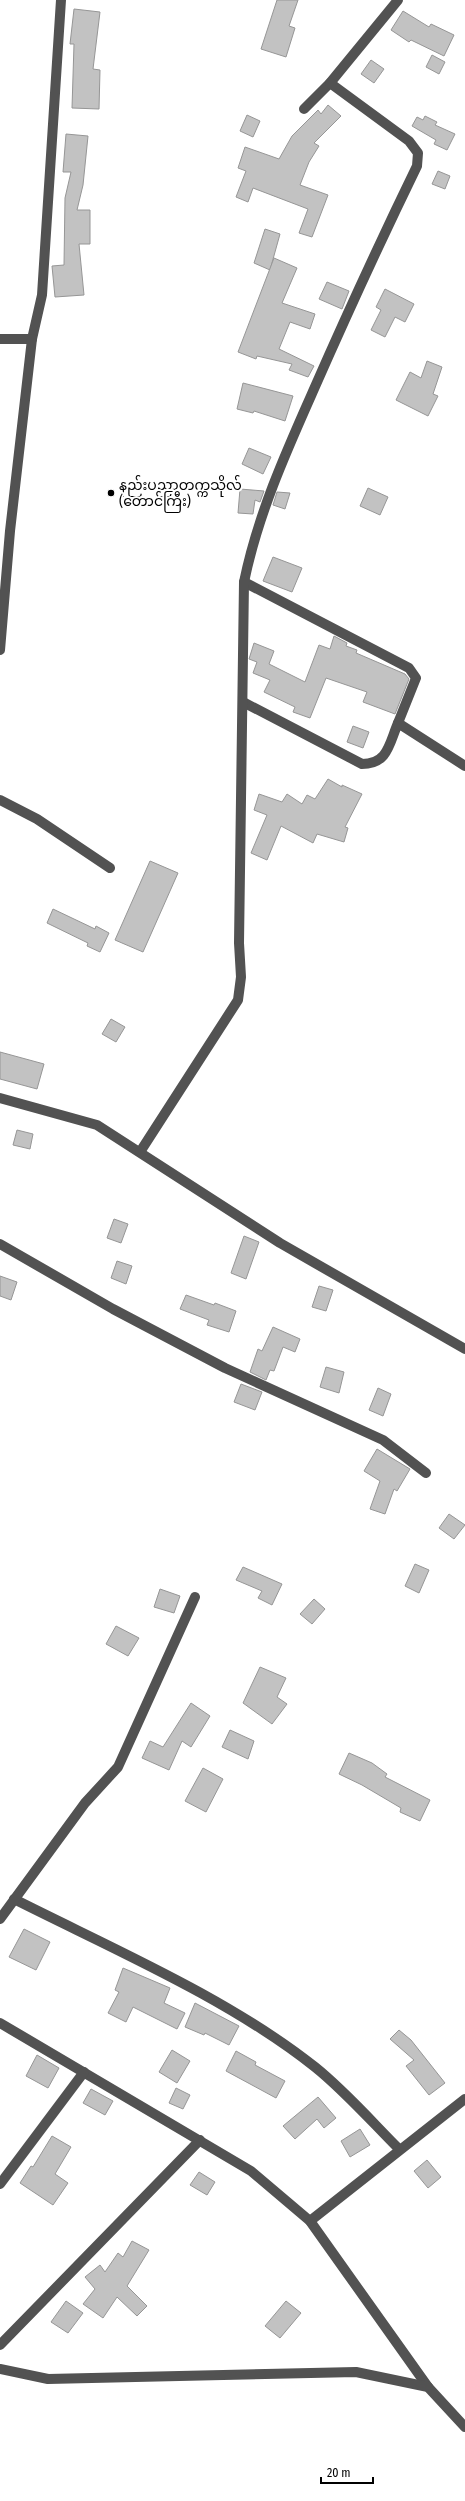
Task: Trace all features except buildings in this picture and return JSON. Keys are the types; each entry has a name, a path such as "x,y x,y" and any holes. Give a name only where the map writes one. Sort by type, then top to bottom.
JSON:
{"street":[{"path":"0,650 10,531 32,339 42,295 60,0"},
{"path":"304,109 330,83 398,0"},
{"path":"140,1152 238,1000 241,977 239,943 244,582 252,543 281,464 361,283 417,166 418,153 409,141 330,83"},
{"path":"0,339 32,339"},
{"path":"243,702 362,764 374,764 382,759 416,678 409,668 244,582"},
{"path":"398,723 465,766"},
{"path":"0,800 38,819 110,868"},
{"path":"0,1098 97,1125 280,1243 465,1349"},
{"path":"0,1244 113,1309 225,1368 383,1440 426,1473"},
{"path":"0,1918 85,1803 118,1767 195,1597"},
{"path":"14,1899 143,1964 248,2020 316,2067 400,2149"},
{"path":"0,2024 251,2171 310,2221 428,2387 465,2427"},
{"path":"0,2184 84,2072"},
{"path":"310,2221 465,2099"},
{"path":"0,2345 200,2140"},
{"path":"0,2369 48,2379 356,2372 428,2387"}],"place":[{"name":"နည်းပညာတက္ကသိုလ် (တောင်ကြီး)","path":"111,493"}]}
